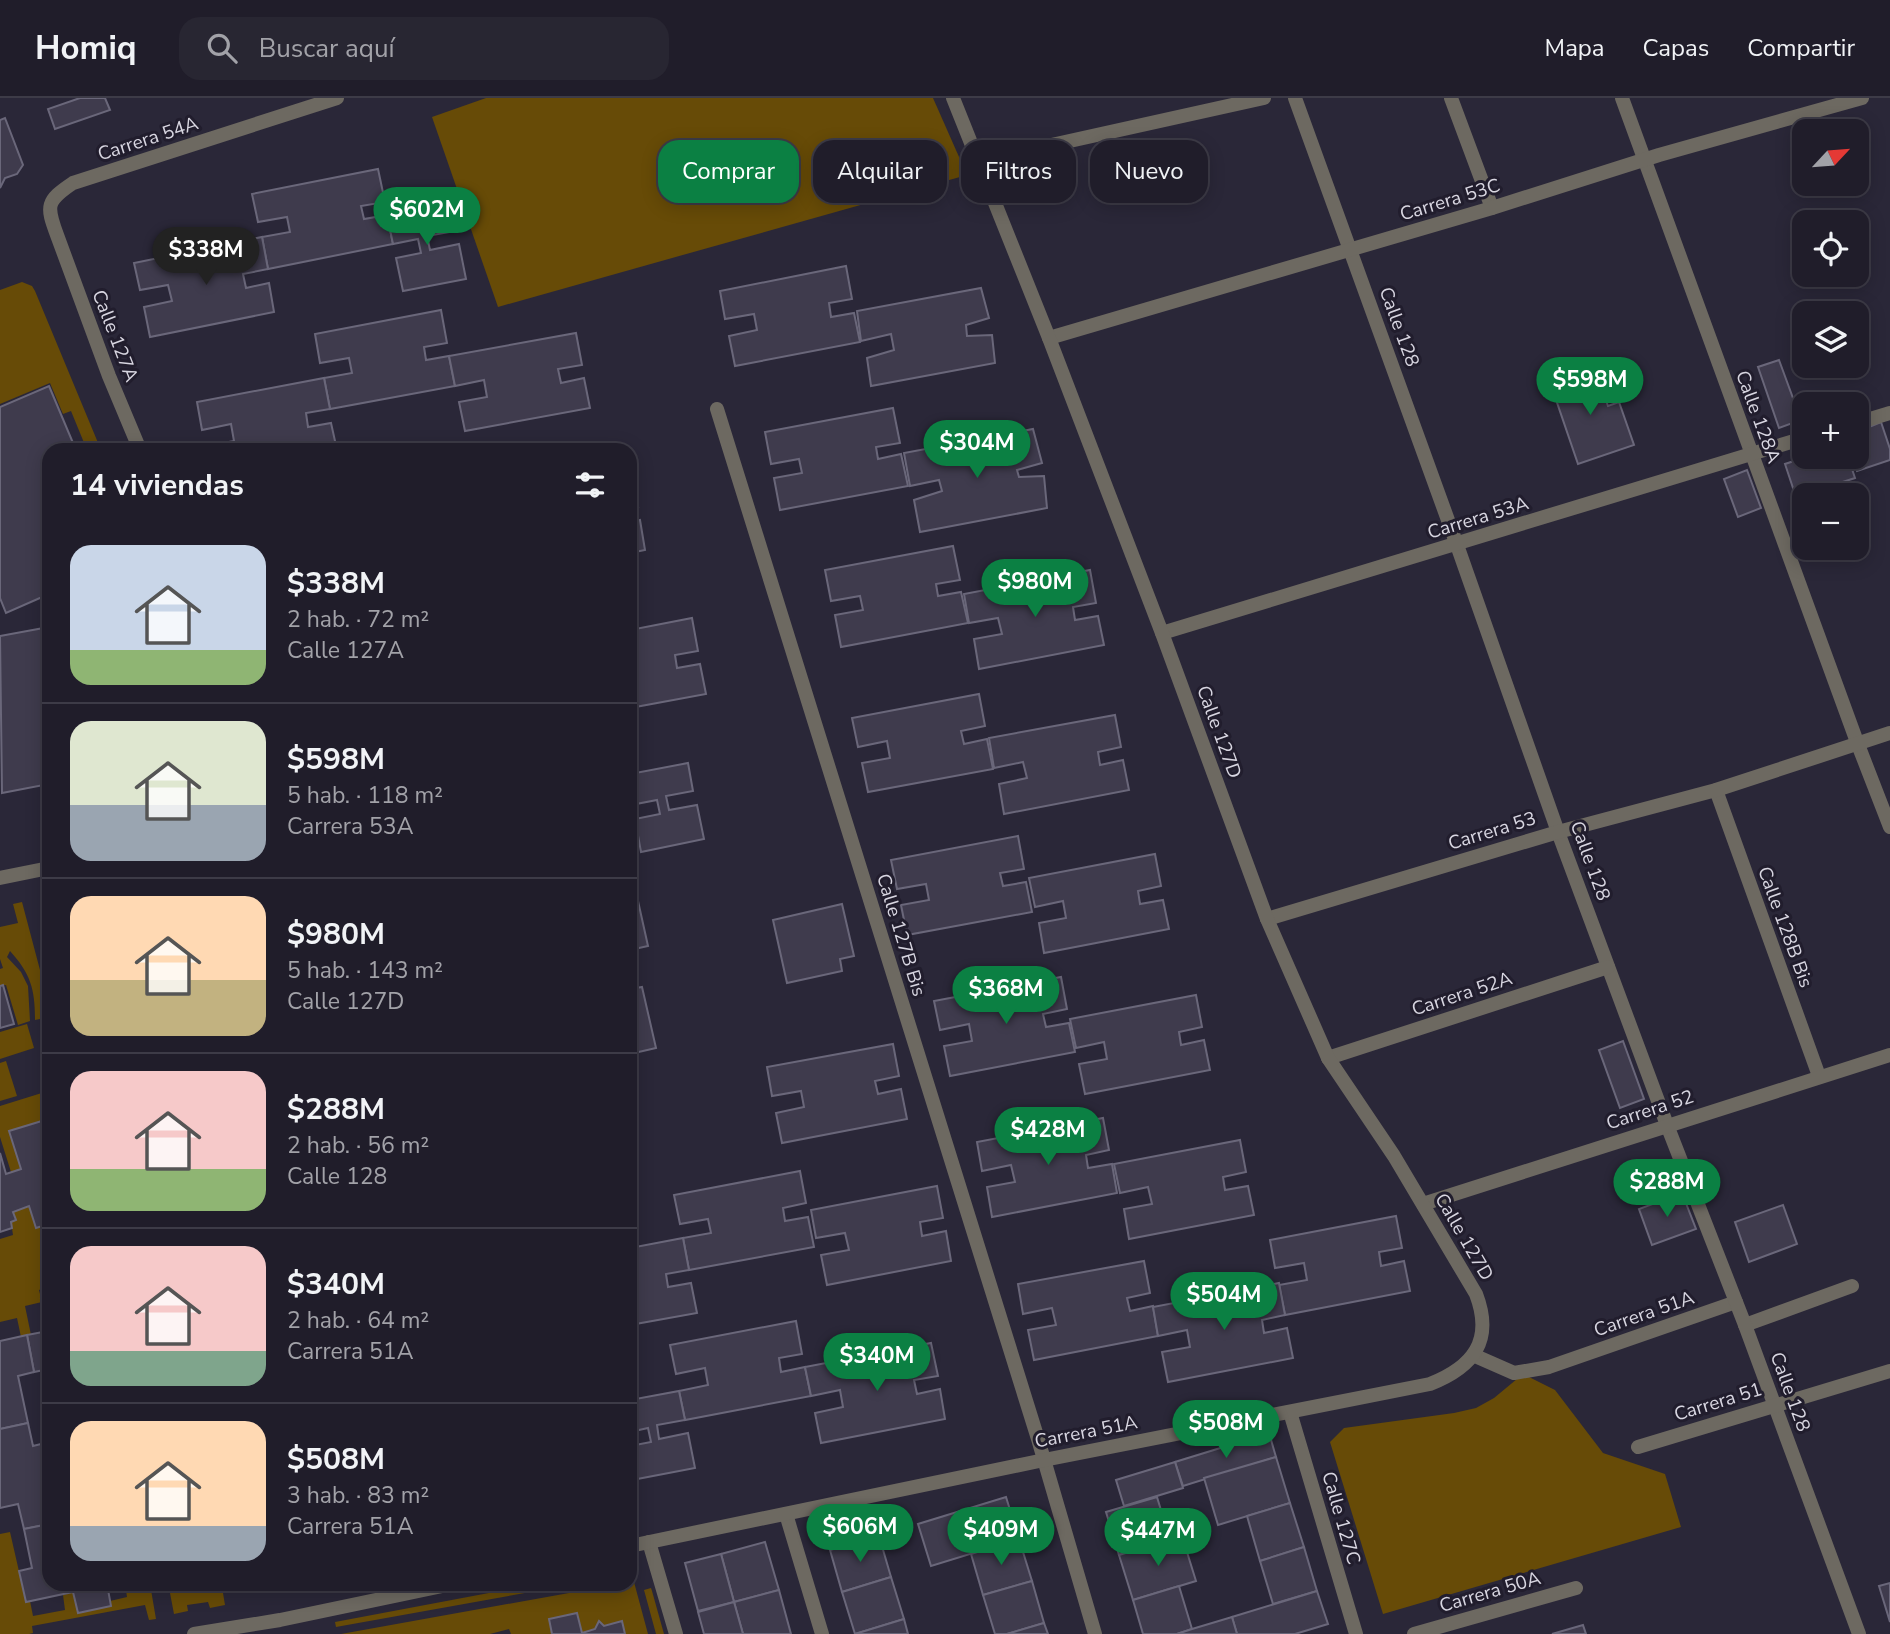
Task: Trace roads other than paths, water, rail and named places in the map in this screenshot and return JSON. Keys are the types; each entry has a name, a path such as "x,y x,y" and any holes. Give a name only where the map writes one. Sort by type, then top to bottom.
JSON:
{"street":[{"name":"Carrera 54A","path":"57,235 48,213 50,203 73,183 337,98"},
{"name":"Calle 127D","path":"953,98 970,140"},
{"path":"1074,140 1264,98"},
{"name":"Calle 128","path":"1295,98 1558,832 1859,1634"},
{"path":"1451,98 1492,208"},
{"name":"Calle 128A","path":"1622,98 1890,827"},
{"name":"Carrera 53C","path":"1049,338 1492,208 1644,160 1863,98"},
{"name":"Calle 127D","path":"996,203 1162,633 1267,919 1328,1058 1423,1204 1476,1294 1483,1312 1483,1331 1480,1344 1473,1355"},
{"name":"Calle 127A","path":"57,235 109,376 137,443"},
{"name":"Calle 127B Bis","path":"717,409 1044,1460 1095,1634"},
{"path":"1869,419 1890,413"},
{"name":"Carrera 53A","path":"1162,633 1792,441"},
{"name":"Carrera 53","path":"1267,919 1558,832 1716,790 1890,733"},
{"name":"Calle 128B Bis","path":"1716,790 1819,1076"},
{"path":"0,878 42,869"},
{"name":"Carrera 52A","path":"1328,1058 1608,967"},
{"name":"Carrera 52","path":"1423,1204 1890,1055"},
{"path":"1745,1325 1852,1286"},
{"name":"Carrera 51A","path":"637,1545 1430,1384 1448,1377 1464,1366 1473,1355 1514,1373 1549,1367 1736,1302"},
{"name":"Carrera 51","path":"1638,1447 1890,1371"},
{"name":"Calle 127C","path":"1290,1412 1356,1634"},
{"path":"786,1514 822,1634"},
{"path":"649,1542 676,1634"},
{"name":"Carrera 50A","path":"1414,1634 1576,1588"},
{"path":"194,1634 280,1620 419,1591"}]}
